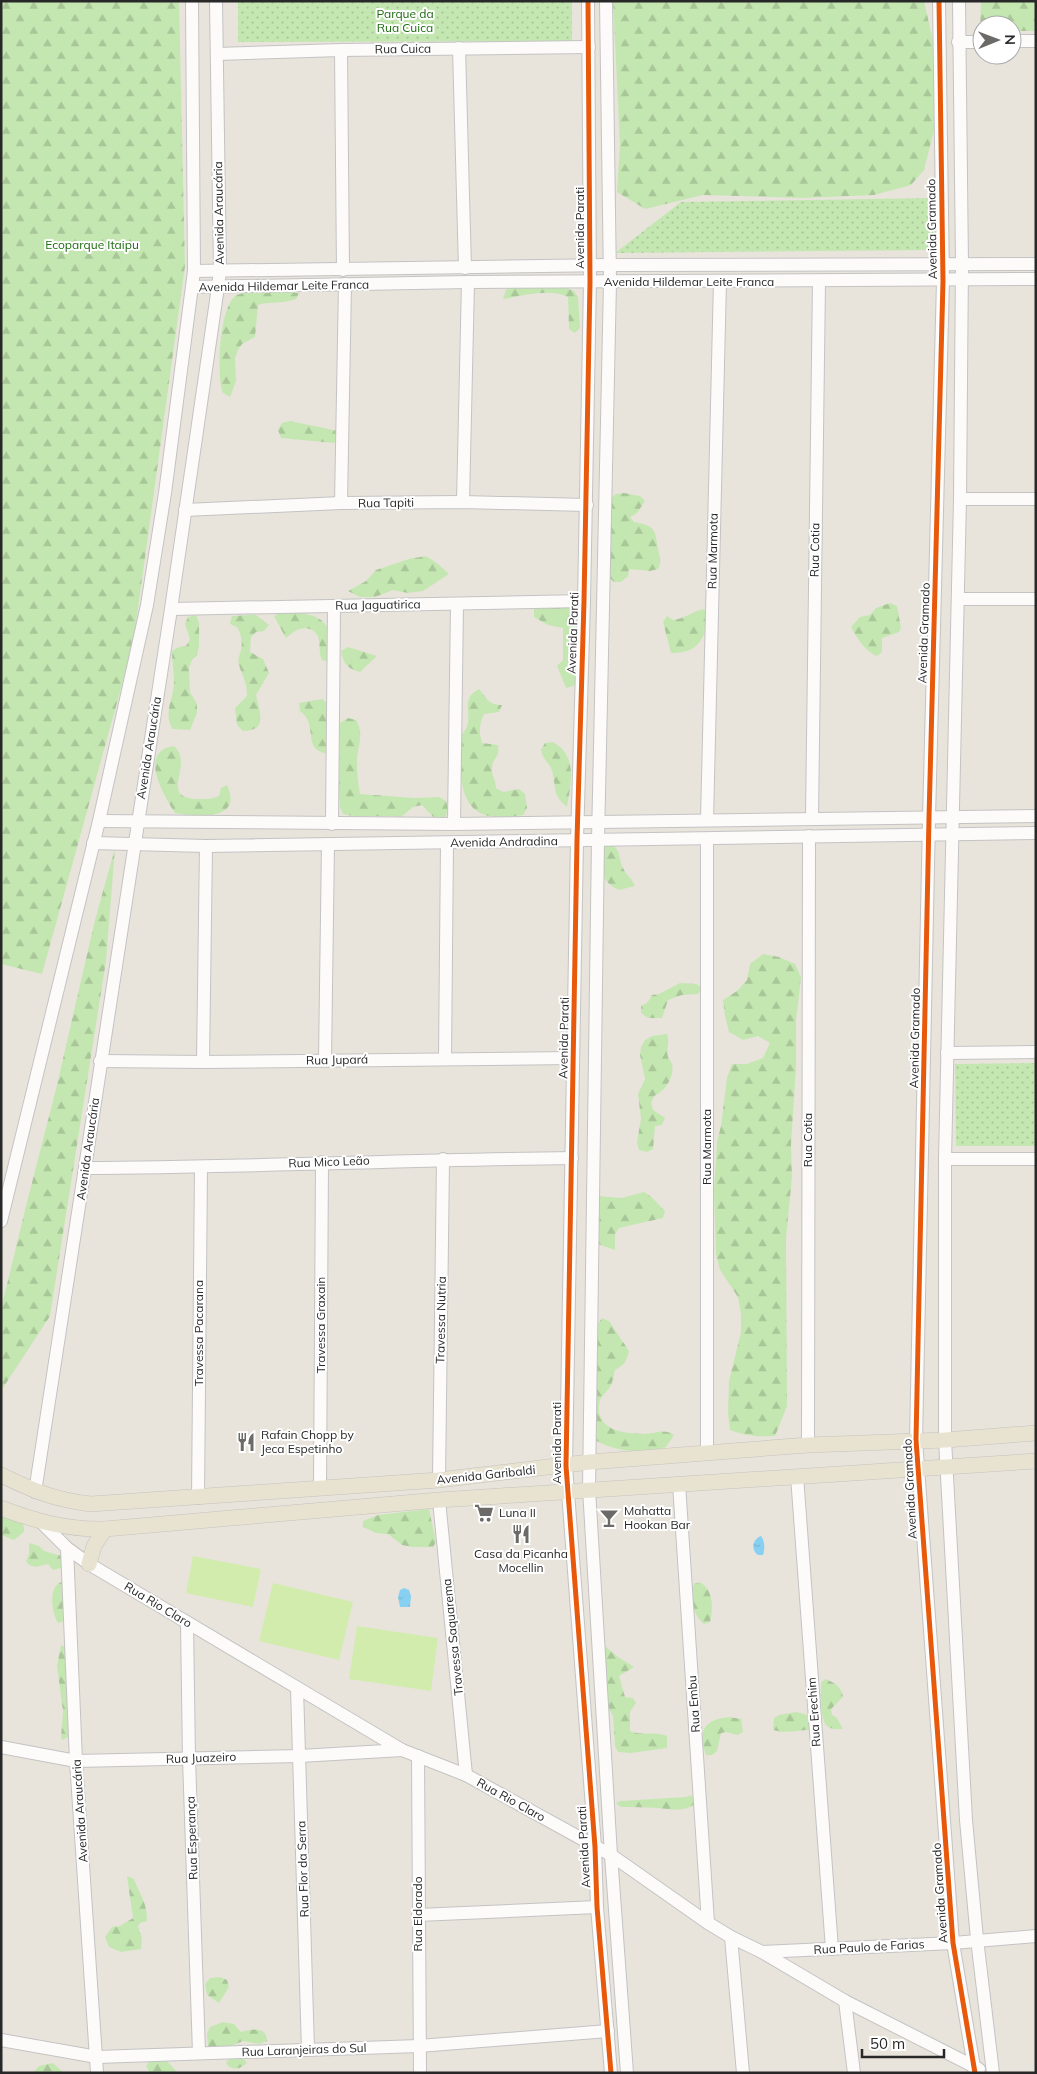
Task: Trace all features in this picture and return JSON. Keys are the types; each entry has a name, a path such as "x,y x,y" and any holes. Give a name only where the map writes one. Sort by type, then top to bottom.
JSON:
{"main road":[{"name":"Avenida Garibaldi","path":"1,1475 35,1492 62,1500 91,1504 439,1480 590,1462 808,1445 945,1440 1036,1433"},
{"name":"Avenida Garibaldi","path":"8,1511 42,1523 86,1530 567,1490 947,1465 1036,1461"},
{"path":"8,1511 26,1507 35,1492"},
{"path":"88,1564 94,1546 105,1529"}],"street":[{"name":"Avenida Araucária","path":"1,1221 99,820 147,605 165,493 194,271 192,1"},
{"name":"Avenida Araucária","path":"35,1492 171,609 220,271 216,1"},
{"name":"Avenida Parati","path":"588,1 590,282 587,504 577,840 566,1466 595,1847 597,1907 611,2073"},
{"path":"606,1 610,282 598,823 589,1489 611,1855 627,2073"},
{"name":"Avenida Gramado","path":"939,1 943,281 916,1440 953,1942 978,2071"},
{"path":"959,1 962,264 960,499 944,1159 945,1440 956,1668 966,1820 977,1939 993,2073"},
{"path":"1022,41 1036,41"},
{"path":"958,42 972,42"},
{"name":"Rua Cuica","path":"217,54 341,50 589,47"},
{"path":"459,48 465,268"},
{"path":"341,50 343,270"},
{"name":"Avenida Hildemar Leite Franca","path":"194,271 609,265 1036,264"},
{"name":"Avenida Hildemar Leite Franca","path":"192,287 468,282 961,281 1036,279"},
{"name":"Rua Marmota","path":"707,820 720,281"},
{"name":"Rua Cotia","path":"812,818 819,281"},
{"path":"463,502 468,282"},
{"path":"341,503 345,284"},
{"path":"960,499 1036,499"},
{"name":"Rua Tapiti","path":"185,510 341,503 587,504"},
{"path":"958,599 1036,599"},
{"name":"Rua Jaguatirica","path":"171,609 584,600"},
{"path":"454,824 457,604"},
{"path":"332,824 334,606"},
{"name":"Avenida Andradina","path":"99,820 138,822 454,824 1036,816"},
{"name":"Avenida Andradina","path":"93,843 206,846 1036,833"},
{"name":"Rua Cotia","path":"808,1445 809,836"},
{"name":"Rua Marmota","path":"707,839 707,1454"},
{"path":"444,1059 447,843"},
{"path":"324,1060 328,844"},
{"path":"202,1062 206,846"},
{"path":"947,1053 1036,1052"},
{"name":"Rua Jupará","path":"100,1061 202,1062 573,1058"},
{"name":"Rua Mico Leão","path":"86,1168 572,1158"},
{"path":"944,1159 1036,1159"},
{"name":"Travessa Nutria","path":"439,1480 443,1160"},
{"name":"Travessa Graxain","path":"320,1488 322,1162"},
{"name":"Travessa Pacarana","path":"198,1498 200,1167"},
{"name":"Rua Erechim","path":"797,1476 832,1949"},
{"name":"Rua Embu","path":"679,1484 708,1923"},
{"name":"Travessa Saquarema","path":"439,1500 466,1775"},
{"name":"Rua Rio Claro","path":"42,1523 67,1548 88,1564 402,1750 466,1775 611,1855 731,1937 762,1952 846,2001 978,2071"},
{"name":"Avenida Araucária","path":"67,1548 76,1761 97,2073"},
{"name":"Rua Esperança","path":"187,1623 189,1759 199,2053"},
{"path":"934,1671 956,1668"},
{"name":"Rua Flor da Serra","path":"297,1688 308,2050"},
{"name":"Rua Juazeiro","path":"1,1747 76,1761 300,1756 402,1750"},
{"name":"Rua Eldorado","path":"418,1756 420,2073"},
{"path":"944,1823 966,1820"},
{"path":"418,1915 597,1907"},
{"name":"Rua Paulo de Farias","path":"762,1952 1036,1936"},
{"path":"731,1937 743,2073"},
{"path":"846,2001 854,2073"},
{"name":"Rua Laranjeiras do Sul","path":"1,2040 97,2057 419,2046 608,2031"}],"green space":[{"name":"Ecoparque Itaipu","path":"1,1 179,1 185,266 133,645 42,974 1,964"},
{"name":"Parque da Rua Cuica","path":"238,1 572,1 572,41 238,42"},
{"path":"613,1 924,1 935,50 934,130 924,170 911,185 874,195 802,198 703,195 645,209 617,192 620,145"},
{"path":"981,1 1036,1 1036,31 1022,31 1022,15 981,15"},
{"path":"933,198 935,250 615,253 681,202"},
{"path":"512,285 567,288 574,291 578,297 580,328 575,333 569,329 568,297 561,294 544,293 503,299 506,290"},
{"path":"277,291 299,293 296,299 291,301 258,305 255,337 242,344 235,358 236,381 230,397 223,393 220,372 221,341 226,312 231,301 237,295 246,292"},
{"path":"290,421 338,431 339,437 334,443 281,438 278,430 282,423"},
{"path":"624,493 640,496 645,501 637,513 630,517 634,522 647,525 653,530 660,561 658,569 650,571 629,569 628,576 621,582 614,582 608,576 609,499 616,494"},
{"path":"426,556 449,574 423,591 408,593 393,590 375,597 360,597 348,591 366,581 376,570 409,559"},
{"path":"890,603 897,606 901,628 899,632 882,638 882,652 877,656 866,648 851,627 860,617 870,615 876,608"},
{"path":"540,605 570,607 574,615 577,633 579,681 573,686 566,688 557,666 563,660 563,628 548,625 534,617 534,609"},
{"path":"703,609 709,613 706,630 699,642 688,651 671,653 663,622 667,616 673,620"},
{"path":"281,612 303,613 323,621 327,626 330,636 329,662 322,660 317,634 312,630 303,628 286,638 274,616"},
{"path":"196,615 199,623 199,646 197,655 192,660 189,668 190,692 197,704 197,713 190,730 173,729 169,718 169,707 174,683 172,651 186,646 190,639 185,624 188,617"},
{"path":"256,615 269,625 264,631 256,632 251,637 250,652 263,659 269,673 256,695 260,714 259,724 256,728 243,731 237,725 235,708 247,696 246,683 238,663 242,641 237,627 230,624 232,616"},
{"path":"348,647 377,656 360,672 356,671 349,667 343,659 341,651"},
{"path":"479,689 491,702 502,705 499,712 484,714 480,728 482,743 498,745 498,753 492,768 496,788 503,792 519,789 525,794 527,808 523,815 496,817 485,815 477,811 470,804 465,795 462,782 460,740 468,723 470,696"},
{"path":"322,699 328,704 328,754 320,751 312,742 309,723 300,711 299,703"},
{"path":"348,718 356,720 360,730 357,762 360,794 415,798 439,797 446,801 448,809 445,819 438,822 422,805 413,807 401,817 343,814 340,807 339,790 340,723"},
{"path":"553,742 566,755 571,771 567,807 555,790 551,768 543,757 541,750 545,743"},
{"path":"174,746 181,762 179,793 185,797 211,799 219,796 221,788 227,785 231,797 229,805 224,811 206,815 175,813 160,786 155,765 157,756 163,750"},
{"path":"605,845 613,845 616,848 623,868 635,886 619,890 605,879 600,852"},
{"path":"115,848 106,961 50,1316 1,1391 1,1309 56,1089 95,920"},
{"path":"763,954 779,957 795,964 801,977 796,1021 796,1066 791,1145 792,1177 786,1238 787,1406 775,1436 747,1435 730,1430 728,1413 729,1381 741,1332 741,1314 738,1297 720,1270 716,1255 714,1191 717,1142 727,1078 732,1064 747,1064 763,1058 770,1043 758,1036 743,1040 729,1032 723,1000 737,991 747,980 750,964"},
{"path":"680,983 696,984 703,988 698,994 682,995 668,1000 662,1018 648,1018 641,1013 641,1006 648,1002 652,995 659,994"},
{"path":"667,1034 668,1058 672,1064 672,1074 668,1083 662,1091 654,1096 651,1103 653,1110 665,1118 662,1125 655,1126 653,1149 647,1152 639,1150 637,1142 641,1119 638,1094 645,1079 640,1055 641,1047 645,1040 652,1036"},
{"path":"1036,1063 1036,1146 956,1146 955,1064"},
{"path":"644,1192 665,1211 663,1218 619,1228 615,1234 615,1250 592,1242 598,1196 622,1198"},
{"path":"602,1318 609,1321 629,1351 625,1362 615,1370 611,1385 602,1396 599,1414 607,1425 620,1431 644,1434 663,1432 674,1435 666,1447 647,1451 618,1449 592,1438 592,1408 597,1386 597,1325"},
{"path":"429,1509 436,1542 433,1547 402,1545 388,1534 376,1533 363,1527 363,1521 378,1515"},
{"path":"1,1512 17,1518 23,1524 24,1532 14,1540 1,1535"},
{"path":"29,1543 39,1546 44,1551 62,1556 63,1565 61,1568 53,1570 48,1564 36,1567 28,1564 26,1561 29,1554"},
{"path":"193,1556 261,1569 253,1607 186,1593"},
{"path":"65,1581 64,1619 58,1623 52,1605 53,1592 59,1583"},
{"path":"700,1582 708,1590 711,1600 710,1622 704,1624 694,1611 691,1594 694,1584"},
{"path":"273,1583 353,1602 339,1660 259,1641"},
{"path":"357,1626 438,1638 431,1691 349,1679"},
{"path":"61,1645 67,1648 69,1699 67,1712 69,1736 63,1740 61,1738 63,1711 57,1666"},
{"path":"605,1646 634,1667 619,1676 625,1697 633,1698 636,1703 630,1712 630,1731 667,1736 667,1748 631,1753 618,1752 615,1746 613,1716 607,1706"},
{"path":"825,1679 837,1685 841,1690 843,1697 831,1709 832,1715 837,1718 843,1729 830,1728 823,1718 821,1683"},
{"path":"796,1712 808,1715 812,1719 812,1725 809,1730 787,1732 773,1730 774,1718 779,1715"},
{"path":"729,1717 741,1719 743,1732 737,1735 726,1732 721,1733 717,1751 712,1755 706,1755 703,1739 705,1728 713,1721"},
{"path":"691,1795 696,1803 682,1809 621,1807 616,1803 620,1801 686,1797"},
{"path":"127,1876 134,1879 144,1903 147,1921 140,1923 138,1927 142,1938 141,1949 121,1952 109,1947 105,1937 112,1927 120,1926 133,1918"},
{"path":"220,1977 227,1980 229,1987 219,2003 207,1995 205,1984 210,1978"},
{"path":"223,2022 234,2024 241,2032 261,2031 266,2036 267,2041 259,2044 243,2041 222,2048 208,2046 207,2034 210,2027"},
{"path":"242,2056 247,2063 236,2069 228,2066 226,2063 228,2060"},
{"path":"150,2060 166,2060 178,2073 150,2073 146,2066"},
{"path":"53,2063 64,2073 33,2073 39,2066"}],"water":[{"path":"761,1536 764,1550 763,1555 758,1555 753,1547 756,1539"},
{"path":"404,1588 409,1590 411,1596 410,1607 400,1607 398,1597 400,1590"}],"cycle path":[{"path":"588,1 590,282 577,840 566,1466 595,1847 597,1907 611,2073"},
{"path":"939,1 943,281 916,1440 953,1943 975,2073"}],"place":[{"name":"Rafain Chopp by Jeca Espetinho","path":"246,1442"},
{"name":"Luna II","path":"484,1513"},
{"name":"Mahatta Hookan Bar","path":"609,1518"},
{"name":"Casa da Picanha Mocellin","path":"521,1534"}]}
